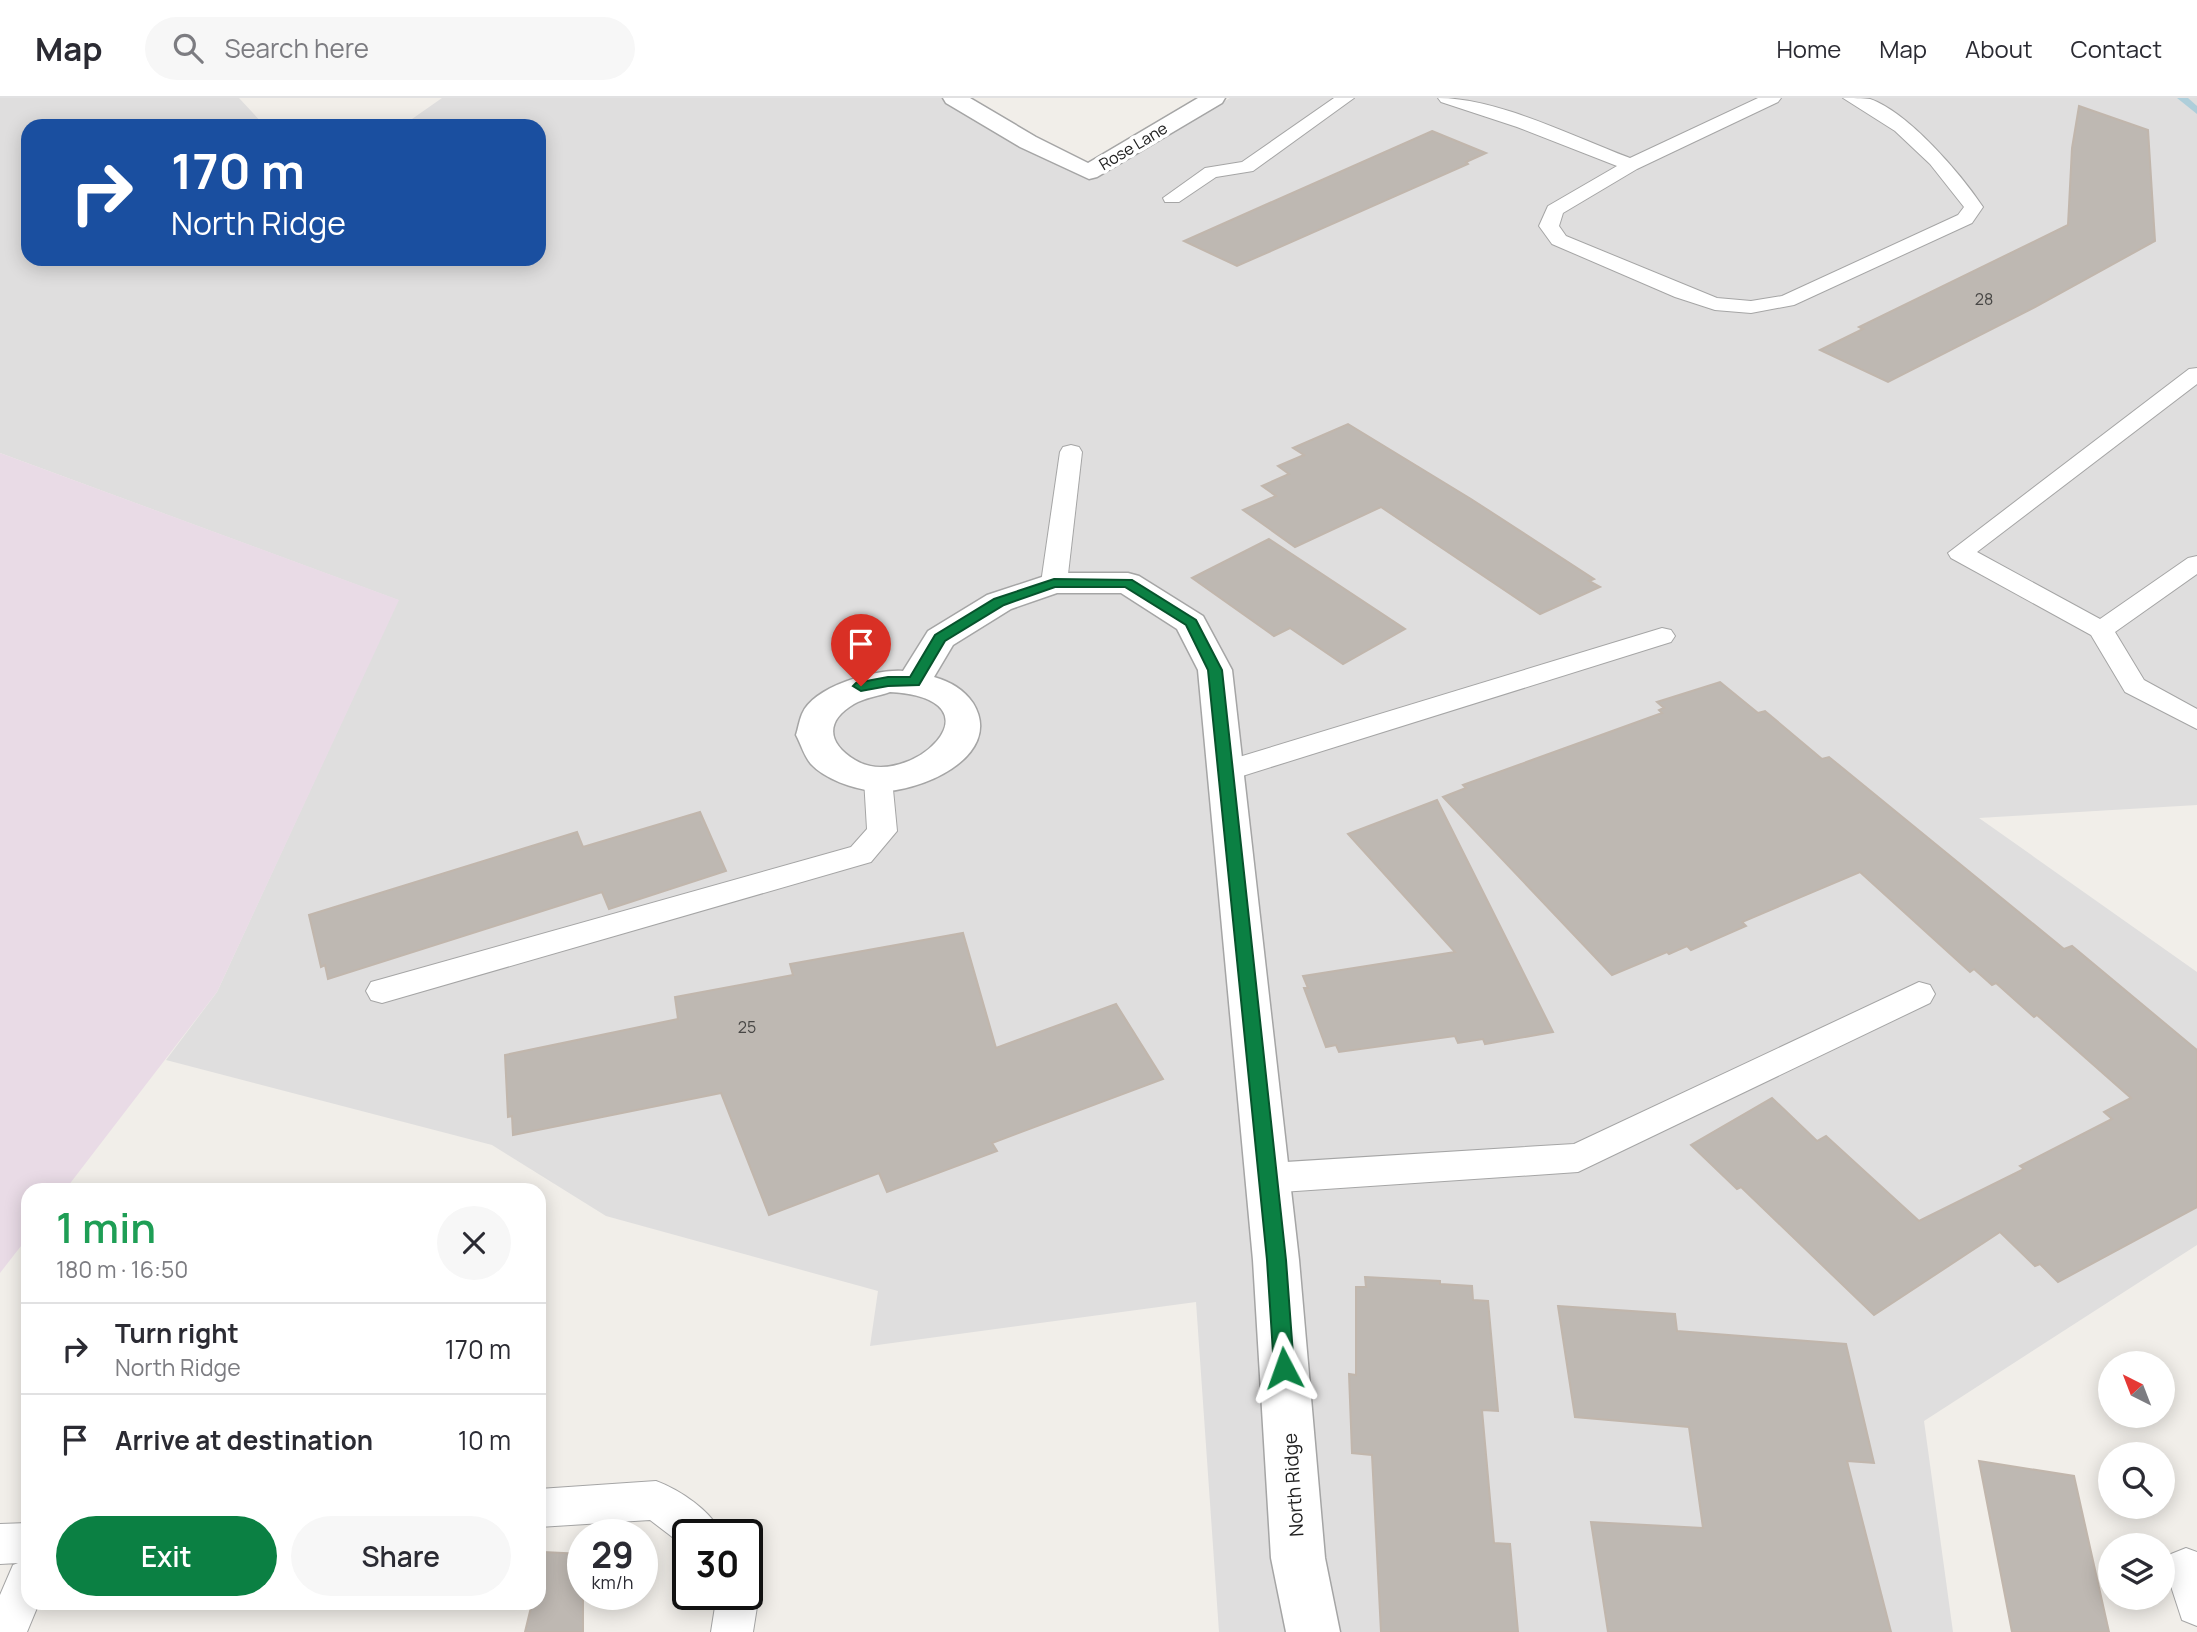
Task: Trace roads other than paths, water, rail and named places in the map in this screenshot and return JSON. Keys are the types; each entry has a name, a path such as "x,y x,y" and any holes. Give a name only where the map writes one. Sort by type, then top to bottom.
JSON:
{"street":[{"name":"Rose Lane","path":"954,98 1028,142 1089,172 1214,98"},
{"name":"North Ridge","path":"914,682 940,638 999,602 1054,583 1128,583 1191,623 1215,670 1268,1178 1298,1558 1312,1632"},
{"path":"888,681 914,682 937,690 954,702 963,718 963,736 951,753 932,767 906,776 878,779 851,774 829,763 816,747 813,729 821,712 838,696 861,686 888,681"}],"lane":[{"path":"1172,198 1212,172 1247,167 1345,98"},
{"path":"1447,98 1523,123 1631,165"},
{"path":"1772,98 1631,165 1555,210 1549,226 1559,240 1682,293 1715,304 1751,307 1787,301 1965,219 1974,207 1963,189 1884,112 1864,100 1853,98"},
{"path":"2197,374 1960,553 2101,630 2134,686 2197,720"},
{"path":"1054,583 1072,452"},
{"path":"2101,630 2197,563"},
{"path":"1226,771 1662,636"},
{"path":"382,991 861,855 882,831 878,779"},
{"path":"1268,1178 1578,1158 1919,994"},
{"path":"546,1508 656,1500 681,1519"},
{"path":"0,1544 21,1543"},
{"path":"5,1632 21,1596"},
{"path":"732,1632 735,1610"}],"waterway":[{"path":"2182,98 2197,111"}]}
